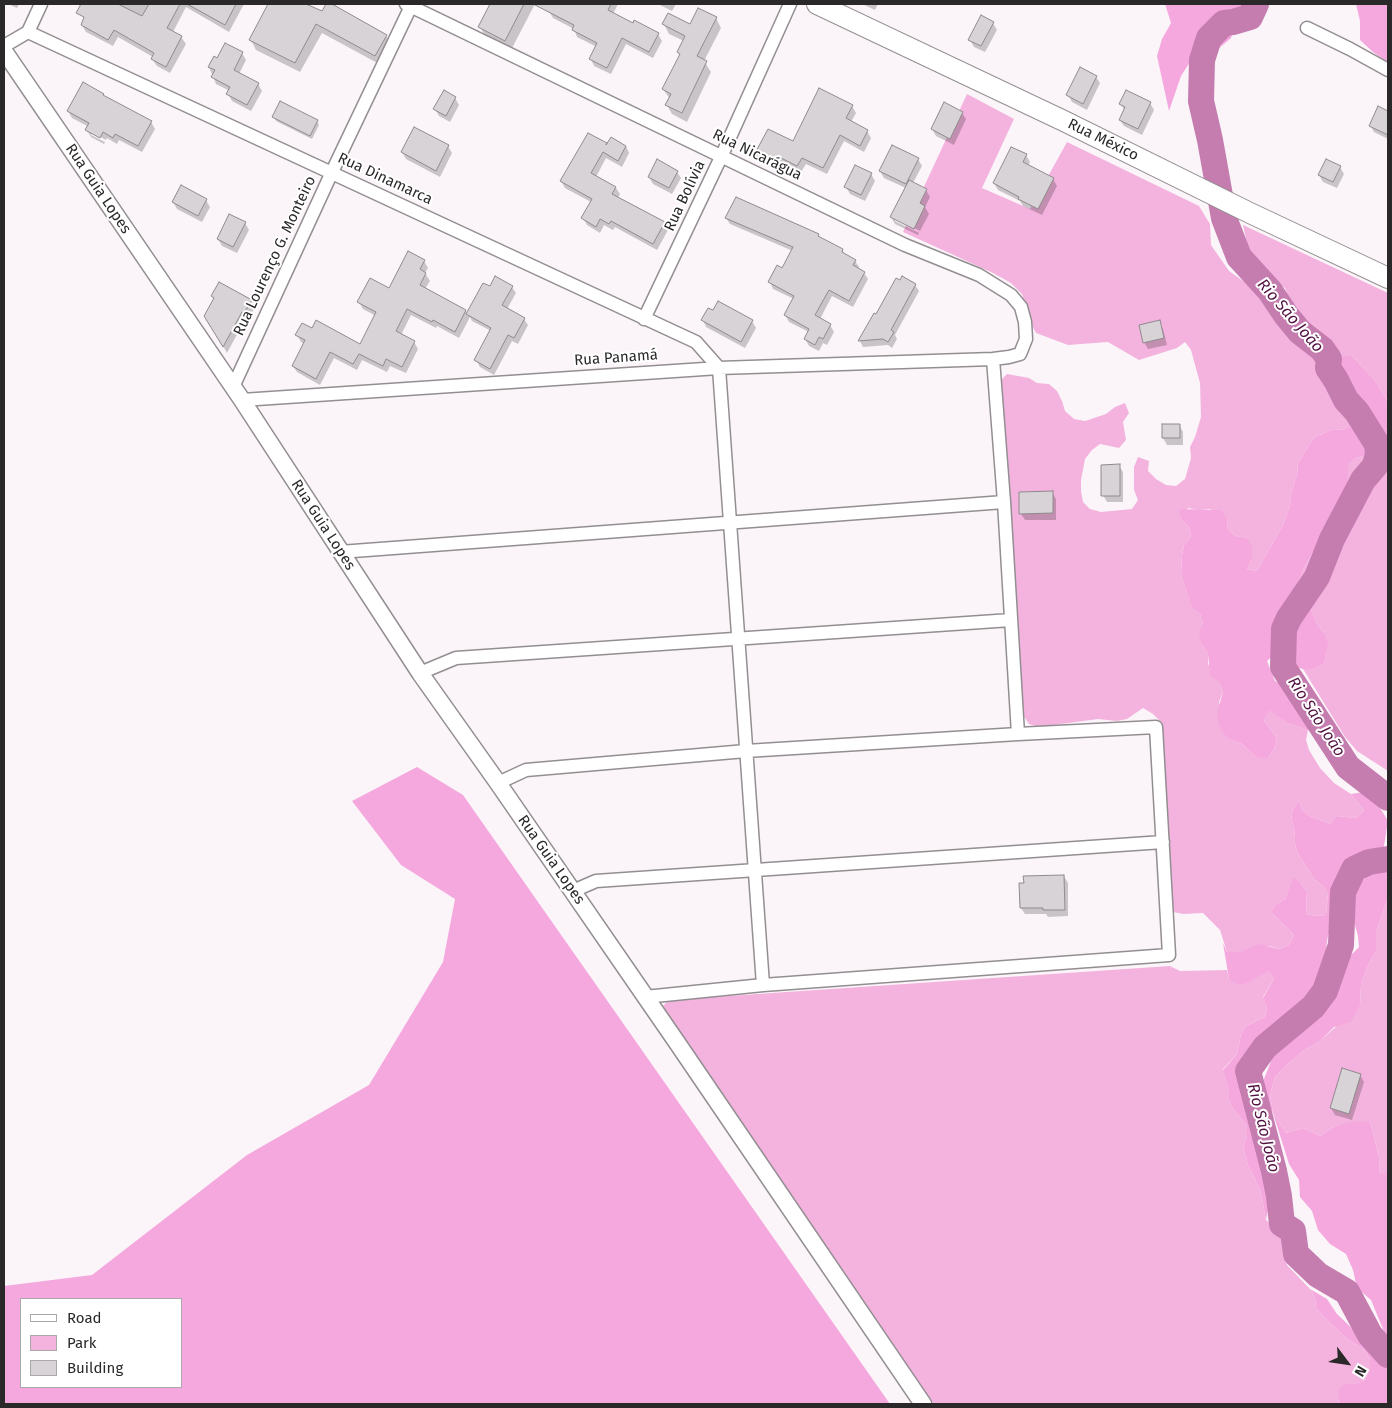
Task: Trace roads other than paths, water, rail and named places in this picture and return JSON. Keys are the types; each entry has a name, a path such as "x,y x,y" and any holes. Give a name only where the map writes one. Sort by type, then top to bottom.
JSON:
{"main road":[{"name":"Rua México","path":"817,4 1388,278"}],"street":[{"path":"4,46 28,32 41,4"},
{"name":"Rua Bolívia","path":"644,319 722,155 790,4"},
{"name":"Rua Nicarágua","path":"410,5 905,245 979,275 1011,295 1021,307 1025,322 1026,339 1020,354 993,359"},
{"name":"Rua Lourenço G. Monteiro","path":"238,393 332,172 410,5"},
{"path":"1306,28 1388,70"},
{"name":"Rua Dinamarca","path":"28,32 696,342 719,368"},
{"name":"Rua Guia Lopes","path":"4,51 238,393 420,674 498,783 923,1404"},
{"path":"993,359 1018,734"},
{"name":"Rua Panamá","path":"238,393 719,368 993,359"},
{"path":"719,368 763,985"},
{"path":"340,552 1004,502"},
{"path":"420,674 456,658 1011,620"},
{"path":"498,783 526,770 746,751 1018,734 1156,728 1169,955 763,985 645,997"},
{"path":"572,891 596,881 1163,842"}],"waterway":[{"name":"Rio São João","path":"1256,4 1250,17 1224,23 1209,38 1202,60 1201,101 1224,218 1239,257 1270,291 1300,332 1322,349 1329,359 1328,368 1346,400 1357,412 1377,444 1378,454 1375,466 1363,480 1332,539 1317,577 1289,618 1284,629 1283,667 1348,767 1388,798"},
{"name":"Rio São João","path":"1388,859 1369,862 1354,869 1343,892 1341,945 1325,991 1313,1007 1265,1047 1248,1071 1274,1171 1282,1224 1293,1231 1296,1254 1318,1275 1347,1292 1370,1335 1388,1355"}]}
